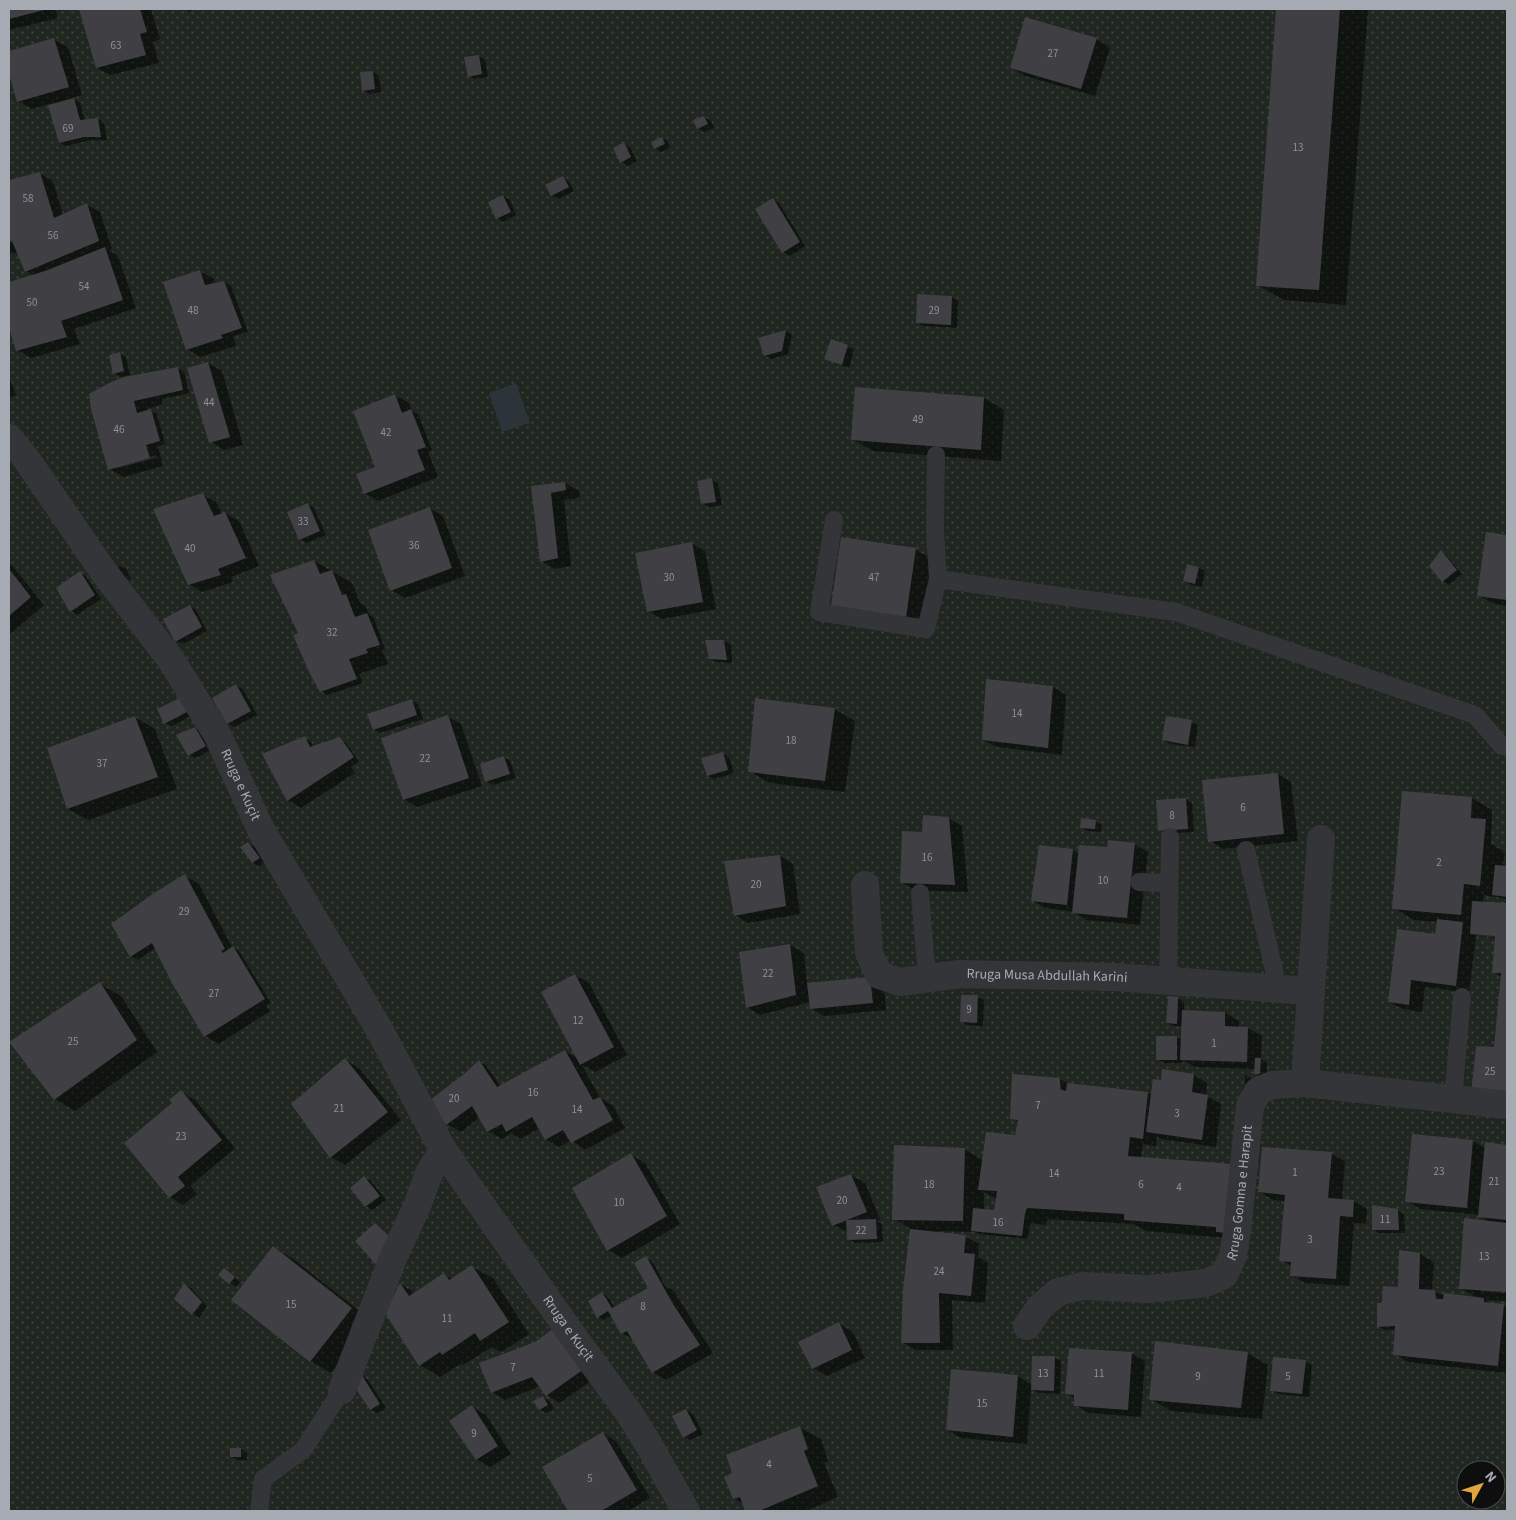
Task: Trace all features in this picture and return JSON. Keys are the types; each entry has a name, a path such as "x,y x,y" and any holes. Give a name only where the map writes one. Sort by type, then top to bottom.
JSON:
{"street":[{"name":"Rruga e Kuçit","path":"9,438 27,460 103,571 171,660 218,736 261,830 379,1029 443,1150 629,1413 686,1511"},
{"path":"1305,1083 1321,839"},
{"name":"Rruga Musa Abdullah Karini","path":"865,885 869,953 878,976 900,982 960,974 1114,977 1310,991"},
{"name":"Rruga Gomna e Harapit","path":"1027,1326 1040,1307 1058,1292 1082,1286 1149,1289 1206,1283 1224,1276 1233,1256 1237,1232 1250,1106 1258,1092 1272,1085 1305,1083 1507,1105"},
{"path":"342,1390 429,1172 443,1150"}],"lane":[{"path":"834,520 819,612 926,629 938,579 935,529 936,455"},
{"path":"938,579 1176,612 1476,715 1502,746 1507,747"},
{"path":"1168,981 1170,837"},
{"path":"1246,850 1274,970 1275,988"},
{"path":"1139,882 1169,883"},
{"path":"920,893 924,955 928,978"},
{"path":"1453,1100 1462,997"},
{"path":"259,1511 263,1480 302,1450 342,1390"}],"shaded area":[{"path":"9,9 1507,9 1507,1511 9,1511"},
{"path":"516,383 530,423 502,432 489,393"}],"building":[{"path":"9,9 48,9 9,19"},
{"path":"79,9 140,9 147,32 140,34 146,55 96,68"},
{"path":"1276,9 1340,9 1319,290 1256,286"},
{"path":"1025,17 1097,38 1081,89 1010,68"},
{"path":"54,38 69,87 17,102 9,74 9,51"},
{"path":"479,55 482,74 468,77 464,57"},
{"path":"373,71 375,89 362,91 360,72"},
{"path":"74,98 80,120 98,118 101,137 84,137 59,143 48,105"},
{"path":"704,116 708,124 697,129 693,120"},
{"path":"662,137 665,144 654,149 651,142"},
{"path":"624,142 631,157 620,163 613,148"},
{"path":"40,172 54,218 87,203 99,241 25,272 12,241 9,242 9,180"},
{"path":"563,176 569,187 551,196 545,185"},
{"path":"503,195 511,212 496,219 488,202"},
{"path":"773,198 800,242 782,253 755,209"},
{"path":"105,247 123,300 61,321 67,337 16,351 9,328 9,282 45,271"},
{"path":"200,270 205,285 224,281 242,328 221,335 223,338 186,350 163,282"},
{"path":"917,294 952,296 951,325 916,323"},
{"path":"786,330 782,351 764,356 758,338"},
{"path":"831,339 848,345 842,365 824,359"},
{"path":"120,352 124,371 113,374 109,355"},
{"path":"208,362 230,437 209,443 187,368"},
{"path":"178,367 183,390 134,401 137,413 151,409 160,441 146,445 150,458 108,470 91,409 89,394 124,377"},
{"path":"855,387 984,397 981,450 851,440"},
{"path":"395,394 402,413 411,409 426,447 417,450 425,470 364,494 356,474 375,467 353,411"},
{"path":"712,478 716,502 701,504 697,481"},
{"path":"565,482 566,490 551,493 558,558 540,562 531,486"},
{"path":"203,493 214,516 225,512 246,558 218,569 221,575 188,585 153,509"},
{"path":"308,503 320,531 299,540 287,512"},
{"path":"430,507 452,568 390,591 368,530"},
{"path":"1486,532 1507,535 1507,600 1477,596"},
{"path":"841,537 916,548 906,617 831,606"},
{"path":"692,542 703,602 647,612 635,553"},
{"path":"1441,550 1457,570 1442,582 1429,566"},
{"path":"314,560 320,574 332,570 342,595 346,594 355,617 367,613 380,645 366,649 368,653 349,659 357,679 320,692 293,635 298,633 270,575"},
{"path":"1187,564 1199,567 1195,584 1183,581"},
{"path":"9,569 31,597 9,616"},
{"path":"80,571 95,595 70,612 56,588"},
{"path":"190,605 202,627 175,642 163,619"},
{"path":"705,640 724,640 727,660 709,659"},
{"path":"986,679 1053,686 1048,748 982,740"},
{"path":"236,684 251,711 227,724 212,698"},
{"path":"180,698 187,712 164,724 157,709"},
{"path":"755,698 835,708 825,781 748,772"},
{"path":"412,699 417,715 373,730 367,714"},
{"path":"448,715 469,778 403,800 381,738"},
{"path":"135,716 158,777 67,809 47,748"},
{"path":"1166,716 1192,720 1188,745 1162,740"},
{"path":"195,727 206,746 188,756 176,735"},
{"path":"305,736 310,747 340,737 354,757 287,801 262,754"},
{"path":"723,752 728,770 707,776 701,758"},
{"path":"504,756 510,774 485,782 480,764"},
{"path":"1278,773 1284,834 1208,842 1202,780"},
{"path":"1402,791 1472,797 1471,818 1486,819 1480,886 1464,884 1461,915 1392,909"},
{"path":"1186,798 1188,829 1158,831 1156,800"},
{"path":"923,815 949,817 955,885 900,883 902,831 922,832"},
{"path":"1081,818 1096,820 1095,829 1080,828"},
{"path":"1108,840 1135,843 1127,918 1072,913 1079,845 1107,847"},
{"path":"248,842 260,858 252,863 240,847"},
{"path":"1039,845 1073,849 1067,905 1031,901"},
{"path":"780,855 786,906 734,916 724,861"},
{"path":"1495,865 1507,866 1507,897 1492,895"},
{"path":"185,874 225,949 221,951 223,953 233,946 265,999 204,1037 172,983 152,943 130,957 111,924 154,893"},
{"path":"1472,901 1507,903 1507,1097 1471,1094 1476,1046 1494,1047 1501,973 1492,973 1495,936 1470,934"},
{"path":"1437,919 1463,922 1456,986 1411,980 1409,1005 1388,1002 1397,929 1435,934"},
{"path":"790,944 796,995 746,1008 739,952"},
{"path":"575,974 614,1047 580,1065 541,992"},
{"path":"870,977 873,1003 810,1009 807,983"},
{"path":"100,982 137,1040 54,1100 9,1042"},
{"path":"961,995 978,995 977,1023 960,1022"},
{"path":"1168,996 1178,997 1177,1024 1166,1023"},
{"path":"1182,1010 1225,1012 1225,1026 1248,1027 1247,1062 1180,1060"},
{"path":"1156,1036 1177,1036 1177,1060 1156,1060"},
{"path":"565,1050 593,1100 600,1097 613,1120 571,1143 563,1130 545,1140 532,1117 506,1132 502,1124 487,1132 472,1106 446,1125 430,1100 479,1060 497,1087"},
{"path":"345,1058 388,1112 330,1158 291,1104"},
{"path":"1255,1058 1261,1058 1260,1074 1254,1074"},
{"path":"1162,1069 1194,1074 1192,1092 1208,1095 1202,1140 1146,1132 1153,1079 1161,1080"},
{"path":"1012,1074 1060,1078 1060,1089 1066,1091 1067,1083 1148,1092 1143,1139 1130,1137 1128,1156 1232,1164 1227,1233 1216,1232 1216,1227 1124,1220 1124,1214 1027,1208 1022,1236 971,1231 973,1208 994,1210 997,1191 978,1190 986,1132 1015,1135 1018,1120 1010,1119"},
{"path":"181,1090 222,1140 178,1177 185,1186 169,1198 124,1143 172,1103 169,1100"},
{"path":"1412,1134 1473,1140 1467,1208 1405,1202"},
{"path":"1485,1142 1507,1145 1507,1220 1478,1217"},
{"path":"894,1145 965,1148 963,1221 892,1220"},
{"path":"1262,1147 1332,1152 1328,1198 1354,1200 1353,1217 1340,1216 1336,1279 1290,1276 1291,1262 1279,1261 1285,1195 1258,1192"},
{"path":"631,1153 667,1216 607,1251 572,1188"},
{"path":"851,1174 867,1212 832,1226 816,1187"},
{"path":"364,1176 380,1196 365,1207 350,1188"},
{"path":"1372,1205 1398,1209 1399,1230 1372,1230"},
{"path":"1464,1218 1507,1223 1507,1292 1459,1289"},
{"path":"876,1219 877,1239 847,1240 846,1220"},
{"path":"375,1223 391,1238 378,1267 355,1241"},
{"path":"910,1229 966,1235 964,1253 975,1254 971,1296 939,1293 940,1343 901,1343 903,1289"},
{"path":"273,1246 352,1308 310,1362 231,1300"},
{"path":"1399,1250 1420,1253 1419,1289 1435,1290 1436,1299 1443,1299 1444,1293 1484,1298 1484,1302 1504,1304 1498,1366 1393,1355 1395,1326 1377,1327 1377,1303 1382,1303 1383,1286 1398,1287"},
{"path":"646,1256 673,1304 700,1345 652,1373 627,1331 621,1334 608,1311 597,1318 588,1301 602,1292 612,1308 648,1288 634,1263"},
{"path":"472,1265 509,1322 480,1341 475,1333 442,1355 440,1352 419,1366 385,1313 400,1283 409,1296 444,1273 449,1280"},
{"path":"224,1268 235,1277 229,1284 218,1275"},
{"path":"184,1283 202,1302 192,1315 174,1299"},
{"path":"839,1322 852,1350 812,1369 798,1342"},
{"path":"554,1328 584,1369 546,1396 532,1377 491,1393 479,1363 535,1342"},
{"path":"1155,1341 1248,1352 1241,1408 1149,1400"},
{"path":"1069,1348 1132,1352 1128,1410 1074,1406 1074,1395 1065,1394"},
{"path":"1032,1356 1055,1356 1054,1391 1031,1390"},
{"path":"1273,1357 1306,1360 1302,1394 1270,1391"},
{"path":"951,1369 1018,1375 1013,1437 946,1430"},
{"path":"361,1374 380,1404 370,1410 356,1389"},
{"path":"543,1396 548,1405 539,1410 533,1401"},
{"path":"472,1405 498,1446 476,1460 449,1421"},
{"path":"686,1409 697,1430 683,1438 672,1416"},
{"path":"800,1426 808,1449 804,1451 818,1486 759,1511 745,1511 740,1497 733,1499 724,1477 732,1473 726,1455"},
{"path":"603,1432 637,1490 601,1511 568,1511 542,1467"},
{"path":"230,1448 241,1448 241,1457 230,1457"}]}
